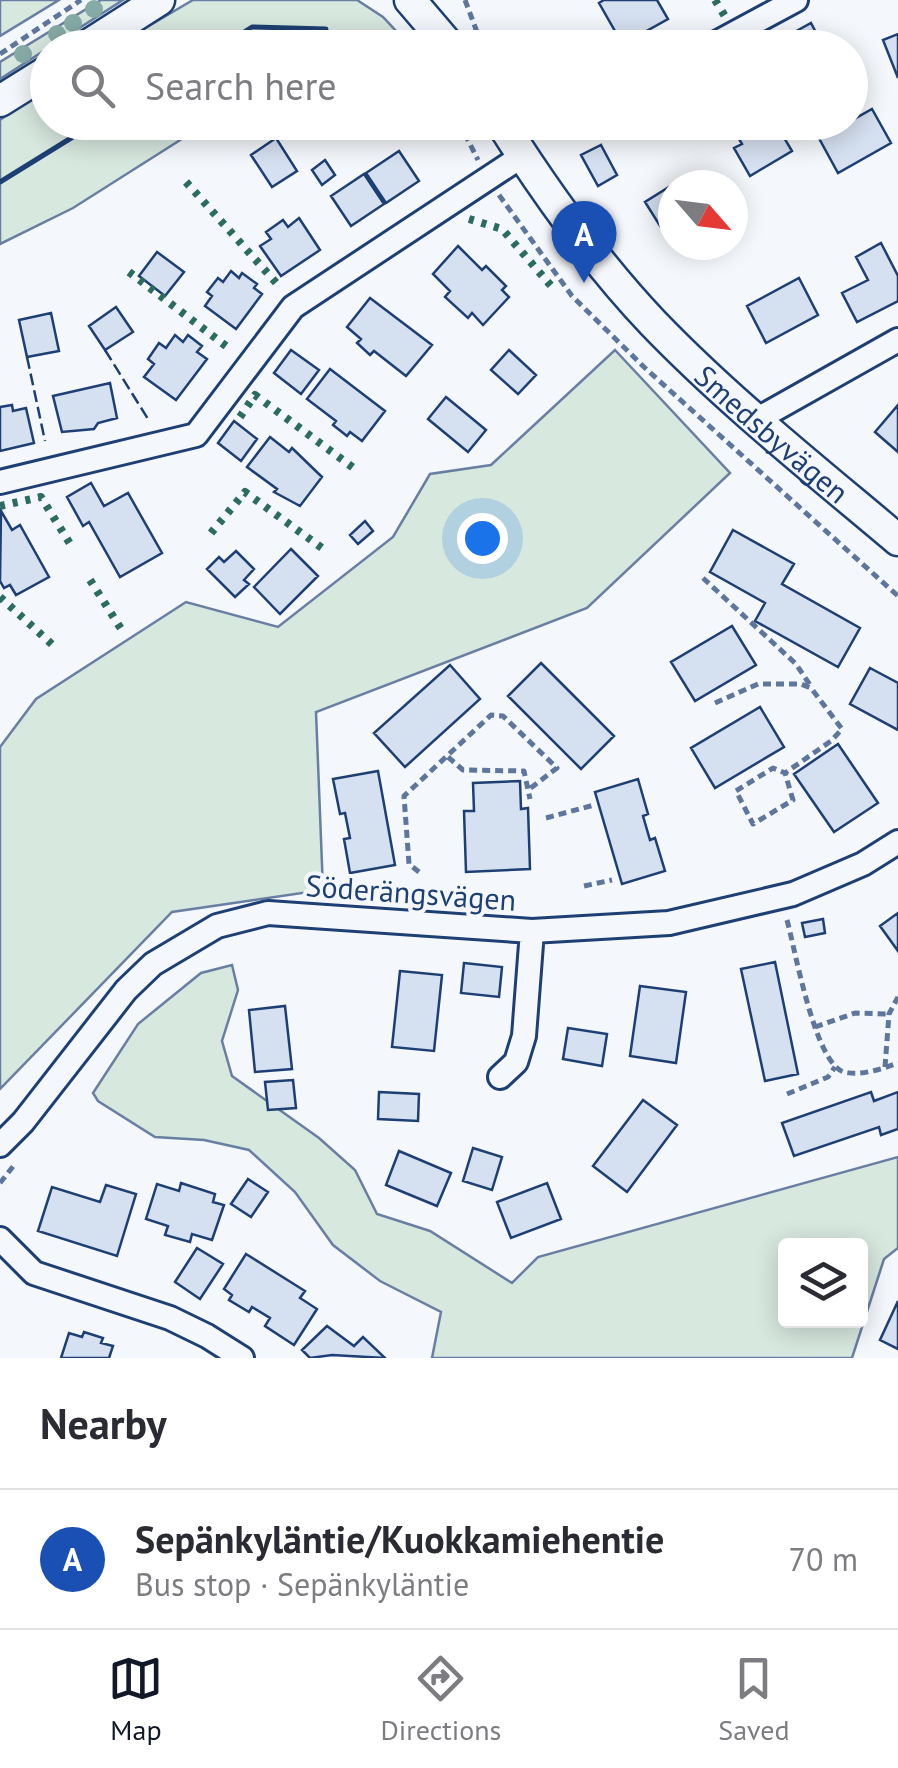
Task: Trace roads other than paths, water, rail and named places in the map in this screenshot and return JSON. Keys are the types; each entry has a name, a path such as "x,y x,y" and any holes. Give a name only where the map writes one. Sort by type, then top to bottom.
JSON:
{"main road":[{"path":"112,30 159,0"},
{"path":"410,0 437,30"},
{"path":"437,0 447,30"},
{"path":"0,101 30,82"},
{"name":"Smedsbyvägen","path":"512,140 566,218 652,322 756,420 898,540"}],"street":[{"path":"740,30 796,0"},
{"path":"0,482 196,435 293,307 486,176 522,156"},
{"path":"756,420 898,340"},
{"name":"Söderängsvägen","path":"0,1146 126,990 153,964 217,926 268,913 532,931 669,923 793,894 863,864 898,842"},
{"path":"500,1077 516,1062 524,1036 532,931"},
{"path":"0,1239 34,1273 170,1318 242,1358"}],"place":[{"name":"Sepänkyläntie/Kuokkamiehentie","path":"584,283"}]}
